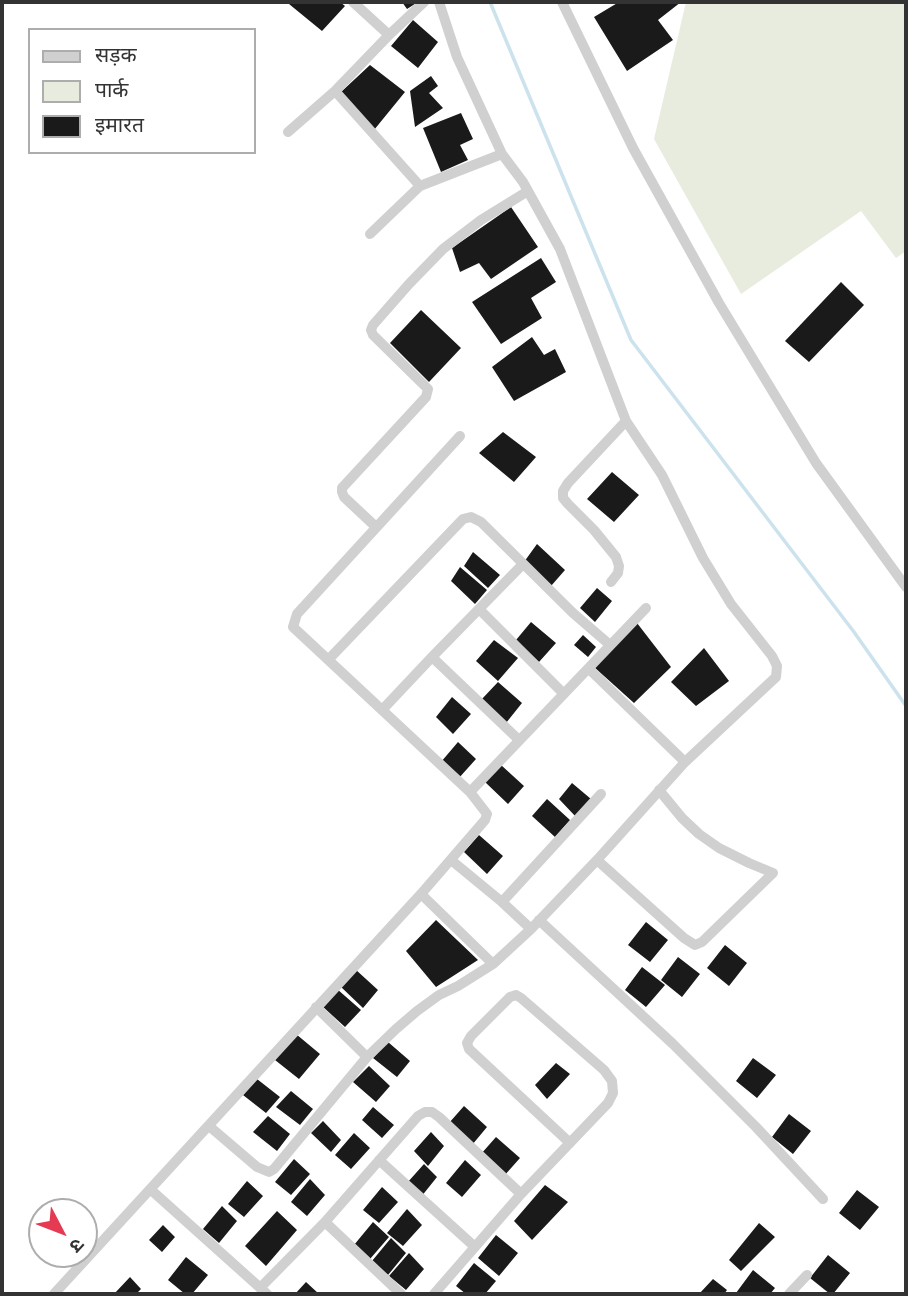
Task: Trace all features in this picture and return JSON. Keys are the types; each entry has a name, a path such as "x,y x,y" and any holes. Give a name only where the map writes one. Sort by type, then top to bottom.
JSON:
{"street":[{"path":"353,2 389,35"},
{"path":"288,132 335,90 424,2"},
{"path":"209,1126 257,1167 269,1172 277,1166 368,1057 417,1011 493,964 531,929 685,762 776,677 772,656 731,604 703,558 662,475 626,421 559,249 523,182 502,154 457,57 439,2"},
{"path":"562,2 633,148 719,303 816,463 906,587"},
{"path":"335,90 419,186"},
{"path":"370,234 419,186 502,154"},
{"path":"376,527 344,497 342,488 426,397 428,389 373,335 373,324 443,250 481,220 528,191"},
{"path":"611,582 618,573 616,557 563,498 563,491 626,421"},
{"path":"54,1294 421,894 485,820 487,814 470,792 293,627 297,614 460,436"},
{"path":"329,659 463,519 471,517 481,522 523,565 610,645"},
{"path":"383,709 523,565"},
{"path":"470,792 646,608"},
{"path":"479,609 564,694"},
{"path":"432,657 519,740"},
{"path":"589,669 685,762"},
{"path":"597,860 695,945 702,942 773,873 719,848 699,834 659,790"},
{"path":"502,902 601,794"},
{"path":"451,860 531,929"},
{"path":"421,894 493,964"},
{"path":"538,920 673,1044 823,1199"},
{"path":"434,1294 521,1194 570,1143 608,1103 613,1093 612,1081 604,1070 521,998 510,996 471,1037 467,1043 469,1049 570,1143"},
{"path":"316,1007 368,1057"},
{"path":"150,1189 263,1291 418,1116 425,1112 432,1112 439,1117 521,1194"},
{"path":"379,1160 475,1247"},
{"path":"325,1222 401,1294"},
{"path":"789,1294 807,1275"}],"green space":[{"path":"686,2 906,2 906,251 896,258 861,211 741,294 654,139"}],"building":[{"path":"340,2 345,6 322,31 289,4"},
{"path":"402,2 418,2 407,9"},
{"path":"619,2 681,2 658,20 673,40 627,71 594,17"},
{"path":"413,20 438,42 418,68 391,46"},
{"path":"370,65 405,92 374,130 341,92"},
{"path":"431,76 438,86 429,93 443,108 415,127 410,91"},
{"path":"461,113 473,139 460,145 468,160 441,172 423,128"},
{"path":"511,207 538,247 491,279 479,263 460,272 452,248"},
{"path":"541,258 556,282 531,298 542,318 501,344 472,302"},
{"path":"841,282 864,305 809,362 785,341"},
{"path":"421,310 461,348 429,382 390,343"},
{"path":"532,337 544,355 555,349 566,372 514,401 492,367"},
{"path":"503,432 536,457 514,482 479,453"},
{"path":"612,472 639,495 614,522 587,499"},
{"path":"537,544 565,570 551,586 524,562"},
{"path":"473,552 500,575 488,588 464,566"},
{"path":"460,567 487,590 475,604 451,581"},
{"path":"597,588 612,601 595,622 580,608"},
{"path":"531,622 556,643 539,662 516,640"},
{"path":"637,623 671,667 634,703 594,667"},
{"path":"583,635 596,647 588,657 574,645"},
{"path":"494,640 518,658 498,681 476,661"},
{"path":"704,648 729,681 696,706 671,682"},
{"path":"498,682 522,703 506,723 481,700"},
{"path":"452,697 471,714 453,734 436,717"},
{"path":"458,742 476,759 458,779 441,762"},
{"path":"501,765 524,786 508,804 485,782"},
{"path":"572,783 591,799 576,817 559,799"},
{"path":"547,799 570,820 555,837 532,816"},
{"path":"479,835 503,856 487,874 464,852"},
{"path":"436,920 478,960 436,987 406,951"},
{"path":"646,922 668,940 650,962 628,945"},
{"path":"725,945 747,963 729,986 707,968"},
{"path":"678,957 700,974 682,997 661,980"},
{"path":"642,967 665,985 646,1007 625,990"},
{"path":"355,969 378,990 363,1008 340,986"},
{"path":"337,989 361,1010 345,1027 322,1006"},
{"path":"296,1034 320,1054 299,1079 275,1060"},
{"path":"388,1042 410,1061 397,1077 373,1058"},
{"path":"753,1058 776,1075 757,1098 736,1081"},
{"path":"556,1063 570,1074 547,1099 535,1085"},
{"path":"369,1066 390,1086 376,1102 353,1082"},
{"path":"257,1079 280,1097 266,1113 243,1095"},
{"path":"291,1091 313,1109 300,1125 276,1107"},
{"path":"464,1106 487,1127 472,1145 449,1123"},
{"path":"373,1107 394,1125 382,1138 362,1120"},
{"path":"789,1114 811,1131 793,1154 772,1137"},
{"path":"268,1116 290,1134 277,1151 253,1132"},
{"path":"323,1121 341,1140 331,1152 311,1133"},
{"path":"431,1132 444,1146 428,1166 414,1151"},
{"path":"354,1133 370,1148 351,1169 335,1155"},
{"path":"496,1137 520,1158 504,1176 481,1154"},
{"path":"294,1159 310,1174 291,1195 275,1182"},
{"path":"465,1160 481,1175 462,1197 446,1183"},
{"path":"424,1164 437,1177 421,1197 407,1183"},
{"path":"310,1179 325,1195 307,1216 291,1202"},
{"path":"247,1181 263,1196 244,1217 228,1204"},
{"path":"545,1185 568,1202 532,1240 514,1221"},
{"path":"382,1187 398,1202 379,1223 363,1210"},
{"path":"857,1190 879,1207 860,1230 839,1213"},
{"path":"222,1206 237,1221 219,1243 203,1229"},
{"path":"407,1209 422,1225 403,1246 387,1233"},
{"path":"277,1211 297,1230 266,1266 245,1246"},
{"path":"373,1222 389,1237 370,1259 354,1245"},
{"path":"759,1223 775,1237 741,1271 729,1260"},
{"path":"163,1225 175,1237 162,1252 149,1240"},
{"path":"496,1235 518,1253 499,1276 478,1258"},
{"path":"391,1238 406,1253 388,1275 372,1261"},
{"path":"409,1253 424,1269 406,1290 389,1276"},
{"path":"828,1255 850,1273 833,1294 810,1278"},
{"path":"186,1257 208,1275 192,1294 185,1294 168,1280"},
{"path":"474,1263 496,1281 485,1294 466,1294 456,1286"},
{"path":"753,1270 775,1288 770,1294 736,1293"},
{"path":"130,1277 141,1289 136,1294 114,1294"},
{"path":"713,1279 727,1290 724,1294 699,1294"},
{"path":"306,1282 319,1294 295,1294"}],"waterway":[{"path":"490,2 631,340 854,632 906,706"}]}
